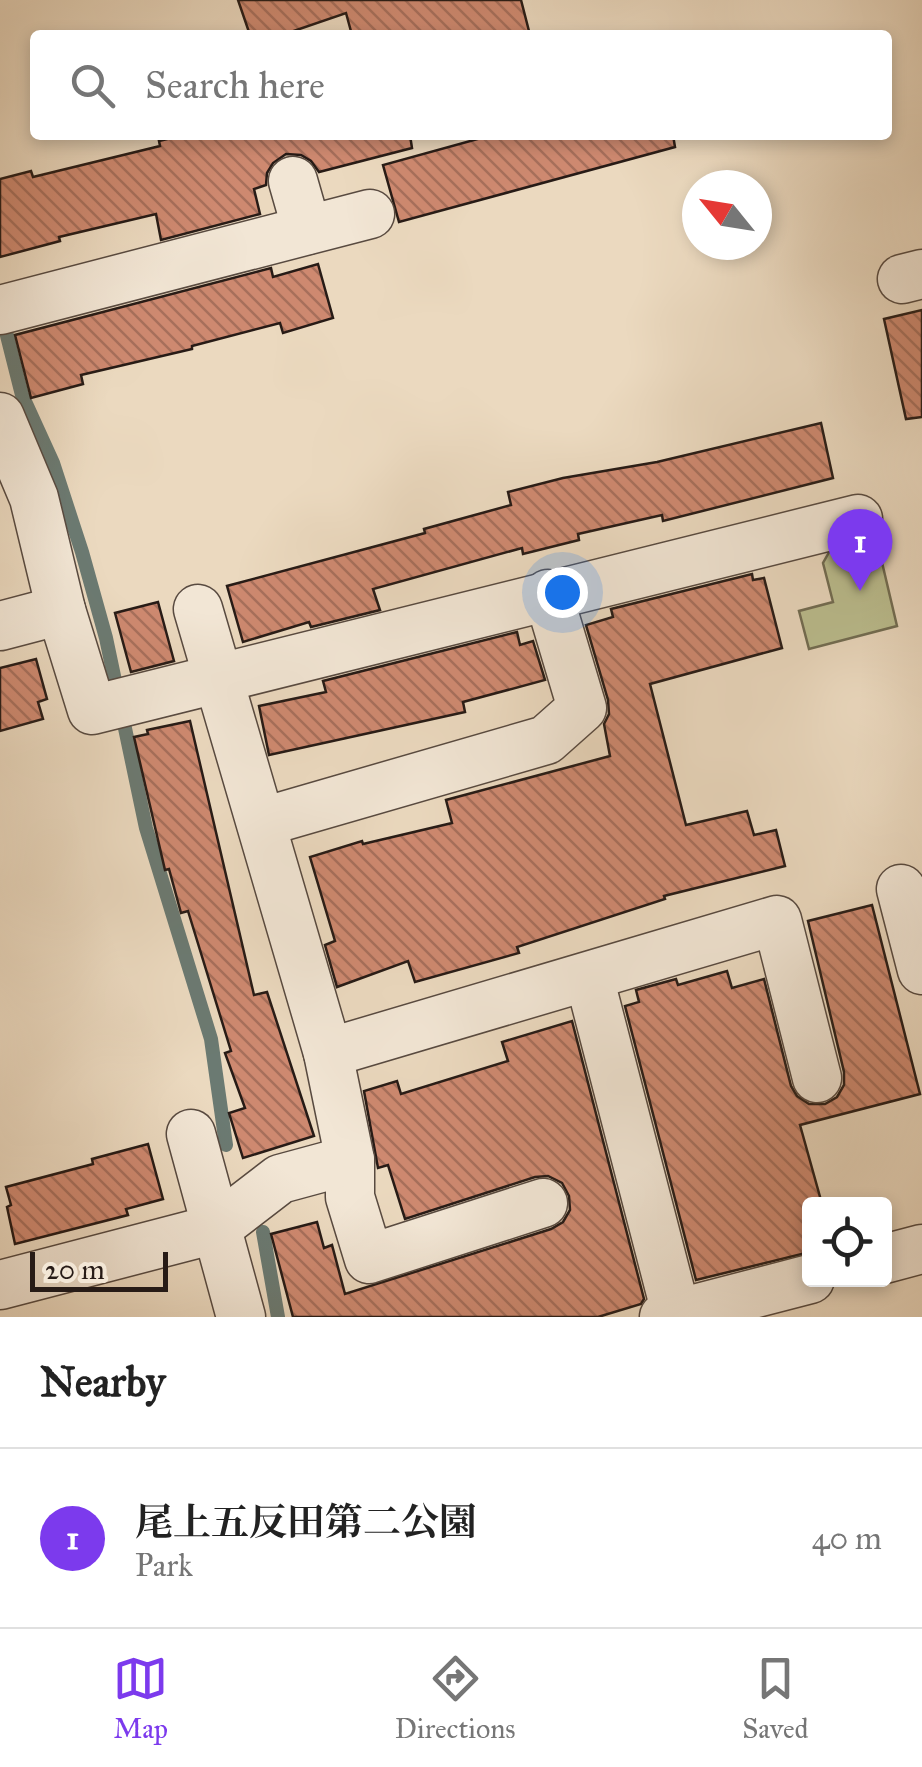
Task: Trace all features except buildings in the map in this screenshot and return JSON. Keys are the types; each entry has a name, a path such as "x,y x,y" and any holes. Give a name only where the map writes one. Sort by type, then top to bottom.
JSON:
{"street":[{"path":"293,181 307,230"},
{"path":"0,310 370,214"},
{"path":"0,417 34,498 61,610 92,710 858,519"},
{"path":"263,822 546,740 582,708 548,594"},
{"path":"198,609 328,1053 350,1160 350,1197 369,1260 543,1203"},
{"path":"0,626 61,610"},
{"path":"901,889 922,970"},
{"path":"328,1053 776,920 817,1078"},
{"path":"589,978 670,1315 802,1281"},
{"path":"190,1134 224,1222 241,1317"},
{"path":"0,1285 224,1222 280,1178 350,1160"},
{"path":"892,1257 922,1250"}],"green space":[{"path":"876,537 897,626 809,649 799,611 833,602 823,563 832,547"}],"waterway":[{"path":"2,316 22,395 53,463 106,638 146,828 211,1039 226,1145"},
{"path":"263,1232 278,1317"}],"place":[{"name":"尾上五反田第二公園","path":"860,591"}]}
